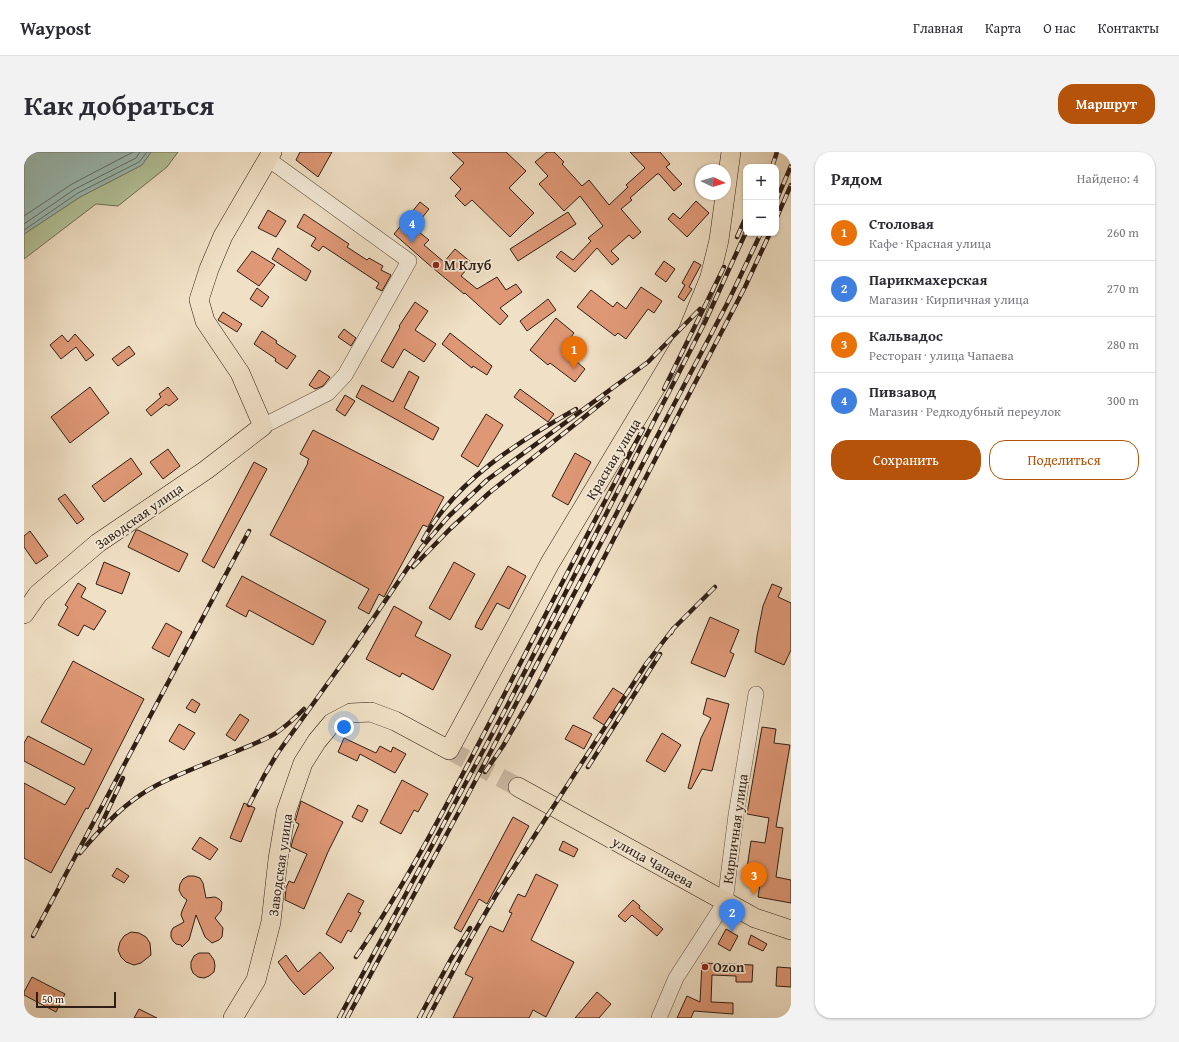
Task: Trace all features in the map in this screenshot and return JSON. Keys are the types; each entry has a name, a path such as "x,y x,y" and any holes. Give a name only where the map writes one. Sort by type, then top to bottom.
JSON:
{"main road":[{"name":"Красная улица","path":"448,750 550,563 685,338 710,278 719,240 731,152"},
{"path":"263,426 240,374 205,321 199,300 208,269 223,236 270,155"},
{"name":"Заводская улица","path":"24,614 38,594 98,543 206,470 263,426"},
{"name":"Заводская улица","path":"233,1018 256,980 272,922 278,859 286,812 303,763 317,741 332,723 351,713 371,712 395,721 448,750"},
{"name":"улица Чапаева","path":"518,787 755,918 791,930"}],"street":[{"path":"263,426 328,393 345,375 409,262 270,155"},
{"name":"Кирпичная улица","path":"659,1018 676,978 725,902 736,814 756,694"}],"green space":[{"path":"151,152 178,152 167,167 118,206 96,204 24,259 24,234 80,197 142,165"}],"water":[{"path":"24,152 151,152 142,165 80,197 24,234"}],"building":[{"path":"300,152 332,152 318,177 296,160"},
{"path":"452,152 506,152 526,171 509,188 534,213 510,237 472,200 465,206 455,196 461,189 450,178 464,163"},
{"path":"547,152 554,152 564,162 562,164 582,186 589,180 609,205 628,187 626,185 645,168 630,152 660,152 670,164 666,167 682,184 674,191 659,174 657,174 630,198 632,200 621,209 641,232 633,239 629,235 611,251 619,259 612,265 597,248 575,272 556,257 561,251 573,260 591,241 588,238 603,226 580,196 564,211 539,184 548,176 535,162"},
{"path":"696,201 709,213 687,237 668,219 673,213 680,219"},
{"path":"420,202 429,209 414,228 429,240 424,245 444,262 455,249 472,263 461,276 477,289 497,277 506,290 516,284 522,292 500,308 508,316 500,325 465,293 464,294 394,234"},
{"path":"268,210 286,221 276,237 258,228"},
{"path":"568,212 576,224 518,261 510,249"},
{"path":"304,214 349,244 347,247 367,260 369,258 383,266 381,270 391,275 382,291 376,288 379,283 323,246 319,251 311,246 316,238 297,227"},
{"path":"278,248 311,271 306,281 272,259"},
{"path":"252,251 275,265 259,286 237,271"},
{"path":"664,261 675,269 666,282 655,274"},
{"path":"694,261 701,265 689,287 692,289 684,301 678,297 685,285 682,283"},
{"path":"641,287 662,301 654,313 648,309 626,339 618,333 615,336 577,307 591,290 613,307 617,302 626,309"},
{"path":"257,288 269,297 262,307 250,299"},
{"path":"548,299 556,310 527,331 520,321"},
{"path":"415,302 428,311 415,330 436,344 424,362 404,349 393,368 381,361 400,327 399,326"},
{"path":"223,312 242,324 237,332 218,320"},
{"path":"556,318 574,333 565,345 580,357 576,361 585,369 575,382 550,363 548,365 530,350"},
{"path":"344,329 356,338 351,346 338,337"},
{"path":"262,331 277,341 276,343 296,356 287,369 275,361 276,359 254,344"},
{"path":"450,333 492,366 487,375 473,366 472,368 442,344"},
{"path":"75,334 94,355 86,361 76,347 61,359 50,345 62,335 68,342"},
{"path":"129,346 135,354 118,366 112,359"},
{"path":"319,370 330,377 323,386 315,389 309,385"},
{"path":"409,371 419,377 404,408 439,428 433,440 356,397 362,385 393,402"},
{"path":"90,387 109,413 70,443 51,417"},
{"path":"168,387 178,399 169,406 166,404 151,416 146,410 161,397 159,394"},
{"path":"520,389 554,414 548,422 514,397"},
{"path":"345,395 355,401 345,416 336,410"},
{"path":"486,414 503,425 478,467 461,456"},
{"path":"313,430 444,497 428,527 423,525 384,597 379,594 369,614 358,608 369,589 270,535 308,463 307,462 309,459 300,454"},
{"path":"168,449 180,466 163,479 150,462"},
{"path":"575,453 591,462 568,505 552,496"},
{"path":"131,458 142,474 104,502 92,486"},
{"path":"254,462 267,469 214,568 202,561"},
{"path":"65,494 84,519 77,524 58,499"},
{"path":"136,530 188,554 179,572 128,547"},
{"path":"30,531 48,556 36,564 24,547 24,536"},
{"path":"104,562 130,573 122,594 96,584"},
{"path":"454,562 475,574 450,620 429,608"},
{"path":"508,566 526,576 509,609 497,603 482,630 475,627 477,622"},
{"path":"242,576 326,621 313,645 249,610 246,617 226,606"},
{"path":"78,583 86,588 81,597 106,611 94,630 84,625 78,636 58,625 68,607 65,605"},
{"path":"772,584 782,588 778,597 791,603 791,650 784,665 755,652 763,606"},
{"path":"394,606 422,622 415,636 451,655 433,690 402,673 400,677 366,659"},
{"path":"710,617 739,630 730,652 734,654 725,677 691,663"},
{"path":"166,623 182,632 169,657 152,648"},
{"path":"73,661 144,699 88,809 86,808 51,873 24,858 24,783 65,805 75,788 24,761 24,743 28,736 84,765 92,749 41,722"},
{"path":"613,688 624,695 604,725 593,718"},
{"path":"707,698 729,704 712,771 702,769 691,789 688,788 701,738 711,718 703,714"},
{"path":"192,699 200,704 195,713 186,708"},
{"path":"240,714 249,720 235,741 226,735"},
{"path":"179,724 195,733 184,750 169,741"},
{"path":"573,725 592,734 584,749 565,739"},
{"path":"762,727 776,729 774,743 790,745 776,827 783,828 776,877 791,880 791,903 758,897 761,877 756,876 757,869 747,868 751,841 765,843 769,818 747,814"},
{"path":"662,733 681,745 665,772 646,761"},
{"path":"344,738 376,753 380,746 391,752 393,747 406,754 395,773 360,754 357,761 338,752"},
{"path":"402,780 428,794 418,812 414,810 401,834 380,823"},
{"path":"301,801 343,822 328,852 304,909 285,900 286,888 289,881 294,883 307,854 291,847 299,824 295,822"},
{"path":"244,803 255,808 241,842 230,838"},
{"path":"358,805 368,810 362,822 352,817"},
{"path":"513,817 529,826 487,904 479,899 461,932 454,928"},
{"path":"200,837 218,849 210,860 192,849"},
{"path":"563,841 578,849 574,857 559,850"},
{"path":"117,868 129,876 124,883 112,876"},
{"path":"536,874 558,885 531,940 574,962 546,1017 533,1010 529,1018 453,1018 473,978 465,974 490,926 503,932 512,913 509,912 518,894 525,897"},
{"path":"188,876 200,878 203,883 206,898 215,897 222,902 221,911 215,918 223,928 222,937 212,943 205,937 196,915 189,940 182,947 173,941 171,932 173,928 184,922 181,915 187,900 182,896 179,890 183,879"},
{"path":"348,893 364,901 358,912 361,913 351,932 348,930 341,943 326,934"},
{"path":"633,900 640,906 639,908 663,929 657,936 632,915 625,922 618,916"},
{"path":"726,929 738,936 730,951 718,944"},
{"path":"131,932 139,933 146,937 150,943 151,955 141,963 134,965 126,962 121,957 118,950 120,942 124,936"},
{"path":"751,935 767,944 763,951 748,944"},
{"path":"320,952 334,968 304,995 278,962 286,955 298,972"},
{"path":"199,953 209,953 214,960 214,972 204,978 198,977 193,973 191,968 191,962 194,956"},
{"path":"702,963 753,965 752,982 736,982 736,976 712,975 711,1002 733,1003 733,1014 694,1011 691,1018 677,1018 687,996 700,1002"},
{"path":"777,967 791,968 791,987 776,986"},
{"path":"32,977 65,994 56,1012 24,995 24,992"},
{"path":"597,992 611,1004 599,1018 575,1018"},
{"path":"139,1009 157,1018 134,1018"}],"tunnel":[{"path":"449,750 518,787"}],"railway":[{"path":"773,164 777,152"},
{"path":"776,200 791,166"},
{"path":"779,212 791,185"},
{"path":"737,237 743,224"},
{"path":"339,1018 504,712 705,322 744,236"},
{"path":"347,1018 462,806 727,304 760,236"},
{"path":"485,772 503,746 532,696 745,287 769,236"},
{"path":"664,389 724,267"},
{"path":"249,805 277,754 351,651 422,547 449,516 487,480 648,362 700,309"},
{"path":"413,567 450,529 489,493 608,398"},
{"path":"423,540 437,518 453,499 490,464 532,435 576,409"},
{"path":"356,957 377,926 433,829 643,429"},
{"path":"60,885 249,531"},
{"path":"671,633 673,629 715,587"},
{"path":"428,1018 496,895 646,664 673,629"},
{"path":"588,767 660,654"},
{"path":"80,853 115,815 146,791 175,776 271,736 287,725 304,709"},
{"path":"100,827 123,778"},
{"path":"33,936 63,880"},
{"path":"419,1018 451,959 470,928"}],"place":[{"name":"Пивзавод","path":"412,243"},
{"name":"М Клуб","path":"436,265"},
{"name":"Столовая","path":"574,369"},
{"name":"Кальвадос","path":"754,895"},
{"name":"Парикмахерская","path":"732,932"},
{"name":"Ozon","path":"705,967"}]}
